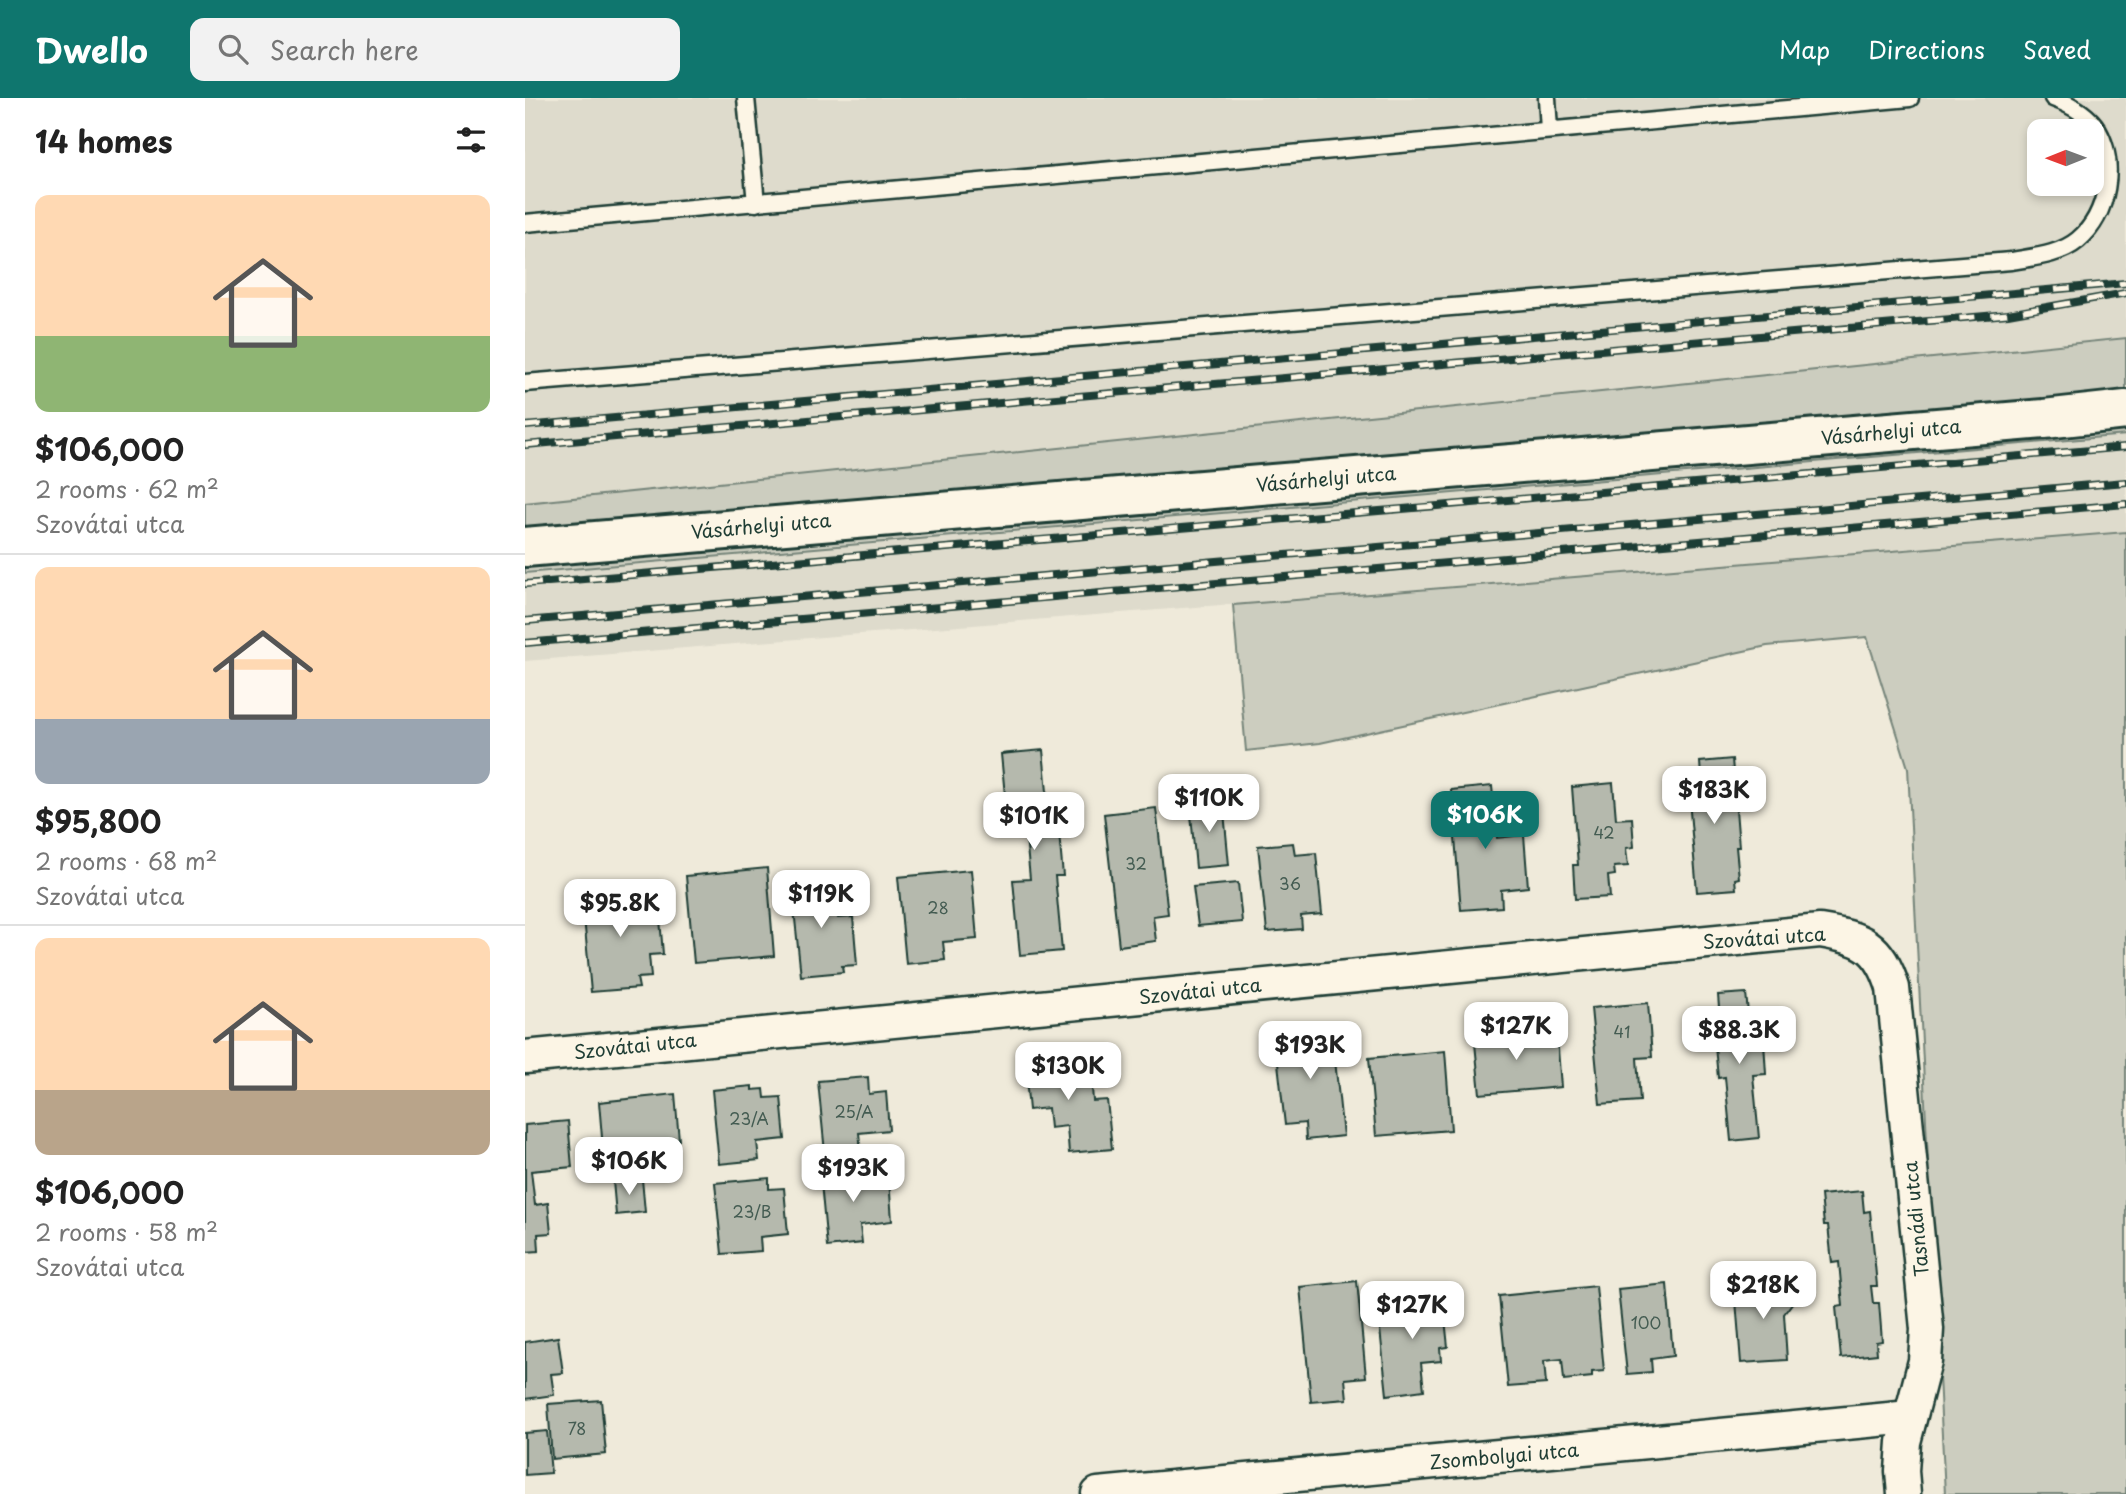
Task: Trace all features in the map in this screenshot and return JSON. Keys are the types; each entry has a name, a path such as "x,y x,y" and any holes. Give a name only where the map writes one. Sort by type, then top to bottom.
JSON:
{"street":[{"name":"Vásárhelyi utca","path":"525,547 2126,410"},
{"name":"Szovátai utca","path":"525,1057 1820,931 1846,935 1871,948"},
{"name":"Tasnádi utca","path":"1871,948 1885,963 1893,988 1927,1329 1925,1361 1904,1442 1904,1494"},
{"name":"Zsombolyai utca","path":"1098,1494 1910,1417"}],"lane":[{"path":"746,98 756,203"},
{"path":"1547,98 1549,130"},
{"path":"525,223 1910,98"},
{"path":"525,383 2011,261 2063,249 2078,240 2092,226 2103,207 2107,182 2106,156 2097,130 2083,114 2053,98"}],"shaded area":[{"path":"525,98 2126,98 2126,338 525,503"},
{"path":"2126,338 2126,435 525,573 525,503"},
{"path":"2126,435 2126,532 525,661 525,573"},
{"path":"2126,532 2126,1494 1945,1494 1908,768 1867,637 1767,646 1320,743 1246,751 1233,605"}],"building":[{"path":"1043,750 1050,823 1058,822 1063,876 1055,876 1062,951 1020,955 1013,880 1030,879 1025,826 1008,827 1001,754"},
{"path":"1732,759 1739,878 1735,879 1736,889 1697,892 1687,777 1701,776 1700,762"},
{"path":"1613,783 1616,819 1632,818 1634,847 1626,848 1628,866 1614,867 1615,875 1608,876 1610,897 1575,899 1573,865 1578,865 1572,787"},
{"path":"1492,786 1497,838 1524,835 1528,887 1501,890 1502,907 1461,910 1451,790"},
{"path":"1223,801 1229,865 1196,868 1190,804"},
{"path":"1156,808 1168,914 1153,916 1156,941 1119,946 1104,814"},
{"path":"1293,843 1295,855 1316,853 1322,914 1301,916 1302,929 1267,932 1258,846"},
{"path":"767,868 774,956 694,963 686,876"},
{"path":"971,870 977,939 943,942 945,960 906,964 898,877"},
{"path":"826,878 829,898 836,897 838,918 853,917 857,965 842,966 843,972 801,976 791,881"},
{"path":"1238,883 1242,922 1198,926 1193,887"},
{"path":"643,890 645,908 659,907 663,954 649,955 651,977 637,978 639,988 591,992 582,896"},
{"path":"1746,993 1751,1043 1764,1042 1766,1074 1753,1075 1759,1138 1731,1141 1725,1077 1718,1078 1715,1046 1722,1046 1718,995"},
{"path":"1648,1003 1652,1057 1637,1058 1640,1101 1600,1104 1591,1008"},
{"path":"1331,1022 1343,1136 1306,1140 1305,1123 1285,1125 1275,1037 1302,1034 1300,1026"},
{"path":"1529,1029 1530,1038 1557,1036 1561,1087 1480,1094 1474,1033"},
{"path":"1445,1051 1451,1130 1376,1136 1369,1058"},
{"path":"1069,1053 1071,1077 1091,1075 1093,1101 1107,1100 1112,1149 1069,1153 1067,1126 1050,1128 1048,1108 1029,1110 1024,1058"},
{"path":"868,1077 869,1094 886,1092 889,1130 859,1133 862,1160 826,1163 818,1081"},
{"path":"752,1086 752,1090 764,1089 765,1098 781,1097 785,1139 757,1142 759,1160 719,1164 712,1090"},
{"path":"675,1094 679,1140 634,1144 635,1158 604,1161 599,1102"},
{"path":"568,1121 572,1167 531,1171 535,1205 548,1203 551,1233 538,1234 539,1251 525,1252 525,1125"},
{"path":"873,1167 874,1181 889,1179 892,1221 860,1225 862,1243 827,1247 820,1172"},
{"path":"769,1178 769,1189 784,1188 788,1234 760,1237 761,1251 722,1254 715,1183"},
{"path":"642,1179 645,1212 616,1215 613,1181"},
{"path":"1862,1191 1864,1212 1870,1211 1877,1286 1871,1286 1873,1303 1879,1303 1882,1341 1876,1342 1877,1354 1841,1358 1836,1307 1843,1306 1839,1262 1832,1263 1828,1225 1824,1225 1821,1195"},
{"path":"1764,1272 1796,1298 1784,1314 1787,1360 1741,1363 1735,1288 1753,1287"},
{"path":"1357,1281 1366,1377 1345,1379 1347,1399 1311,1402 1300,1287"},
{"path":"1667,1284 1673,1356 1651,1359 1652,1372 1627,1374 1618,1289"},
{"path":"1596,1286 1604,1371 1592,1372 1592,1377 1564,1380 1562,1359 1544,1361 1546,1384 1508,1387 1499,1296"},
{"path":"1442,1291 1448,1347 1440,1348 1441,1361 1421,1363 1424,1390 1387,1395 1378,1310 1409,1307 1407,1295"},
{"path":"558,1337 563,1373 551,1374 554,1395 525,1399 525,1342"},
{"path":"601,1400 606,1454 552,1459 548,1404"},
{"path":"547,1431 551,1473 525,1475 525,1433"}],"railway":[{"path":"525,426 2126,283"},
{"path":"525,445 2008,314 2126,293"},
{"path":"525,584 2126,447"},
{"path":"525,621 2126,482"},
{"path":"525,643 2126,504"}]}
